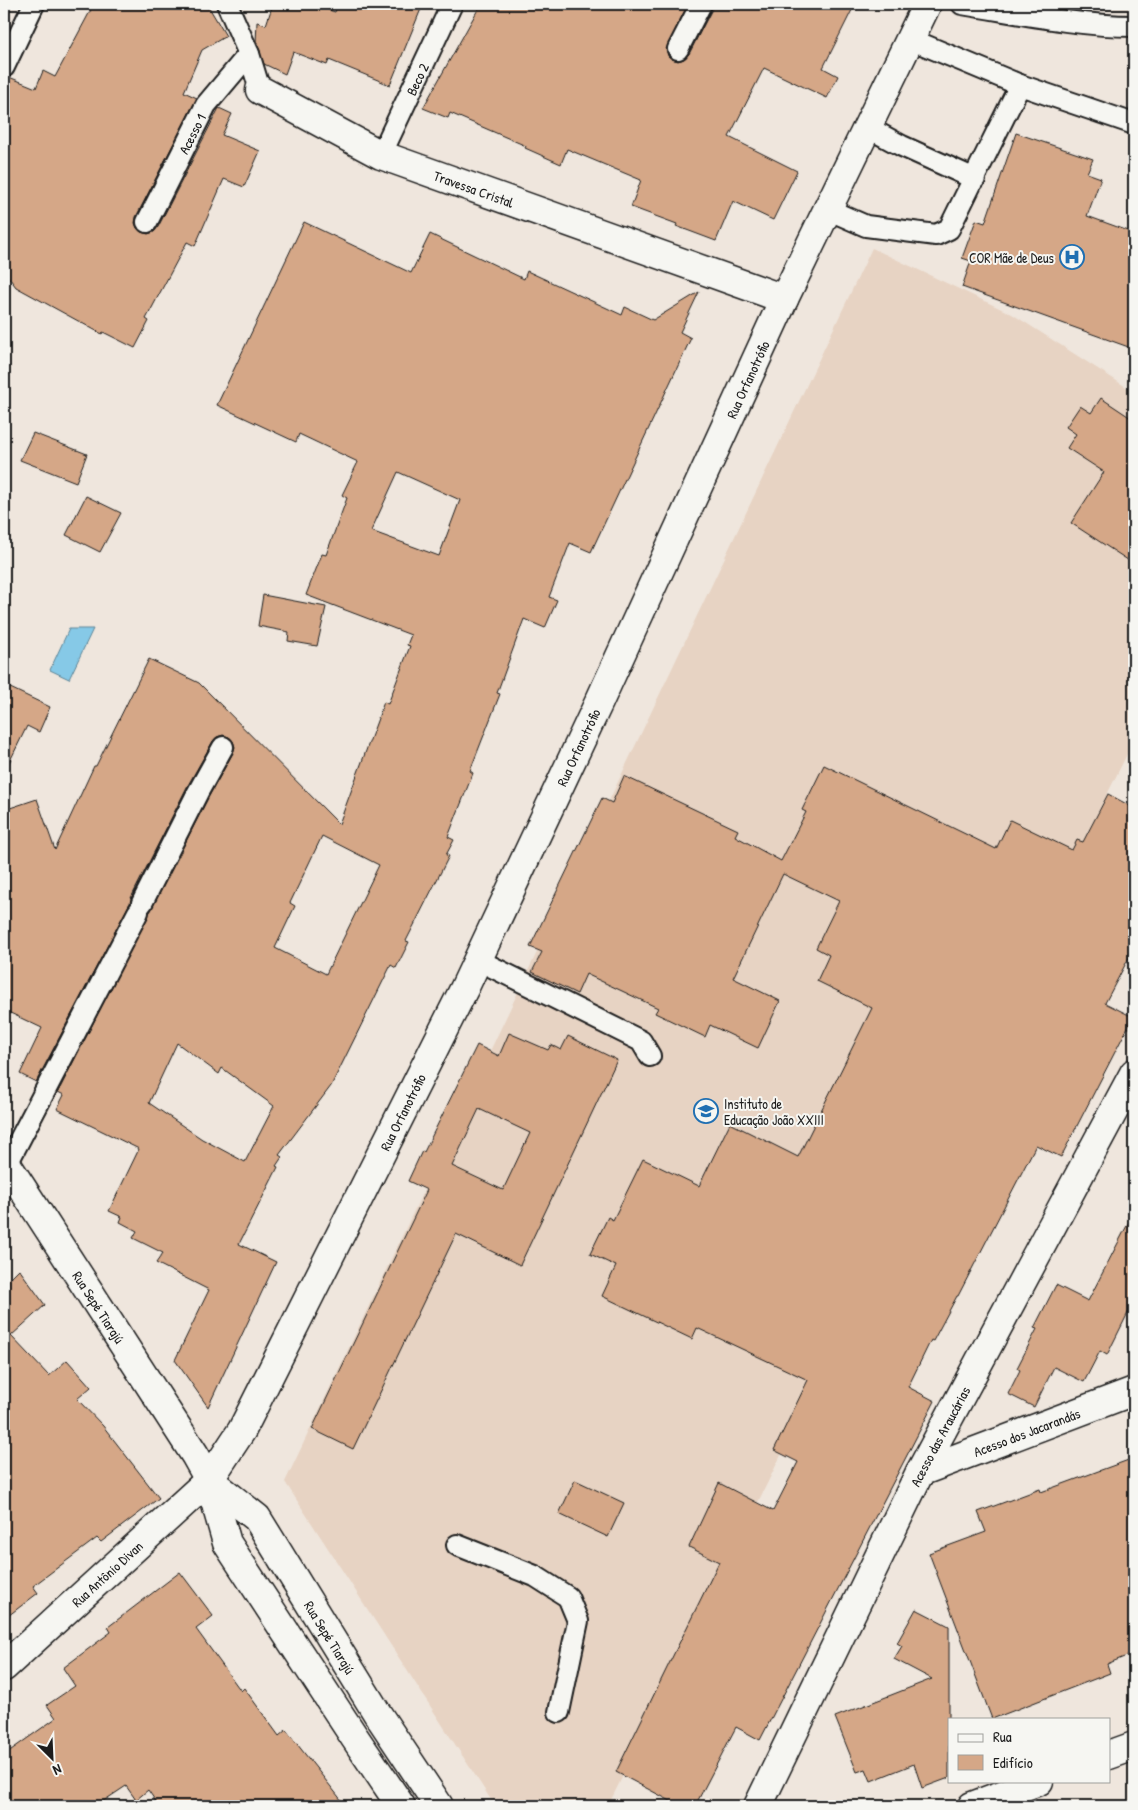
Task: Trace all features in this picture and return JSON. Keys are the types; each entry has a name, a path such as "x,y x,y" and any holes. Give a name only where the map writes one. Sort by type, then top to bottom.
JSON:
{"street":[{"name":"Rua Orfanotrófio","path":"209,1480 242,1430 478,960 784,299 927,4"},
{"name":"Travessa Cristal","path":"260,90 381,155 784,299"},
{"name":"Acesso das Araucárias","path":"758,1806 920,1472 1134,1073"},
{"name":"Rua Sepé Tiarajú","path":"5,1162 195,1455 209,1480 227,1542 349,1730 401,1806"},
{"name":"Acesso dos Jacarandás","path":"920,1472 1134,1391"},
{"name":"Rua Sepé Tiarajú","path":"209,1480 257,1518 377,1713 439,1806"},
{"name":"Rua Antônio Divan","path":"4,1667 209,1480"},
{"path":"1110,1755 1134,1746"},
{"path":"972,1806 1036,1782"}],"lane":[{"path":"4,67 34,4"},
{"name":"Beco 2","path":"381,155 452,4"},
{"path":"678,49 701,4"},
{"path":"962,4 1067,21 1134,26"},
{"name":"Travessa Cristal","path":"232,7 260,90"},
{"path":"910,39 1020,85 1134,124"},
{"name":"Acesso 1","path":"147,222 206,105 249,54"},
{"path":"828,209 866,226 936,235 949,229 1020,85"},
{"path":"867,128 975,179"},
{"path":"5,1162 223,747"},
{"path":"478,960 641,1041 650,1056"},
{"path":"457,1545 534,1576 568,1598 578,1621 559,1712"}],"shaded area":[{"name":"Instituto de Educação João XXIII","path":"872,248 1012,314 1134,392 1134,740 608,1806 495,1806 285,1482"}],"water":[{"path":"69,629 93,629 69,679 50,670"}],"building":[{"path":"94,4 207,4 226,36 202,50 184,92 197,98 136,217 135,223 141,232 148,234 154,232 158,227 219,108 232,114 222,135 260,151 244,187 224,179 195,246 187,242 146,319 149,321 135,348 103,332 102,334 16,287 4,271 4,79 9,77 36,88 43,71 55,77"},
{"path":"273,4 311,4 335,12 338,4 423,4 390,85 329,60 327,65 293,52 285,74 264,64 256,42 257,22 266,25"},
{"path":"481,4 688,4 666,49 668,56 678,61 684,59 689,54 713,4 855,4 823,68 838,76 827,98 764,68 729,137 797,171 773,220 733,201 716,241 631,207 641,180 567,149 561,164 525,148 526,146 450,113 448,118 423,108"},
{"path":"1016,133 1093,159 1087,173 1101,178 1087,216 1134,233 1134,349 962,287 971,261 962,258 976,220 985,223"},
{"path":"304,222 411,273 430,234 524,279 527,271 622,315 625,307 653,320 699,292 680,332 691,338 591,552 570,543 549,597 557,600 545,628 524,619 497,693 500,694 470,771 473,773 448,837 454,840 446,855 449,856 406,941 409,942 396,968 391,965 331,1086 279,1155 282,1157 276,1166 278,1167 239,1244 276,1262 208,1407 175,1360 209,1290 156,1263 163,1253 133,1238 137,1231 120,1222 122,1217 109,1211 139,1149 57,1109 64,1095 58,1092 208,798 233,753 235,747 233,741 223,735 213,741 187,787 130,903 36,1082 20,1074 42,1028 4,1010 4,810 37,799 55,850 94,766 96,766 149,659 199,683 339,824 384,702 388,704 410,646 407,645 411,635 306,595 322,554 326,555 347,498 342,495 358,462 299,434 296,442 217,405","holes":["398,472 460,500 439,556 371,531","322,836 379,865 326,974 275,948 295,906 290,903","177,1043 219,1074 222,1068 274,1106 245,1162 202,1139 149,1103"]},
{"path":"1101,398 1134,420 1134,564 1071,523 1104,472 1067,448 1076,434 1066,427 1080,406 1091,413"},
{"path":"33,433 87,454 76,482 20,460"},
{"path":"86,496 121,513 100,552 66,535"},
{"path":"263,595 326,607 317,646 288,641 289,632 258,626"},
{"path":"4,685 50,707 39,732 27,726 4,773"},
{"path":"824,765 996,849 1010,820 1072,850 1077,840 1083,842 1108,794 1134,808 1134,948 1105,1003 1133,1017 1061,1157 1036,1145 958,1296 933,1341 931,1340 908,1387 935,1401 760,1740 736,1727 695,1806 680,1806 616,1772 719,1562 689,1547 719,1483 773,1511 798,1462 774,1450 808,1380 697,1328 692,1339 602,1296 616,1266 590,1254 608,1217 613,1220 643,1159 699,1186 730,1123 798,1157 872,1008 817,981 829,955 816,948 839,901 783,874 733,978 780,1001 758,1048 710,1025 705,1037 655,1013 658,1008 586,974 577,994 532,972 542,952 530,947 602,798 612,803 624,776 738,830 735,836 781,861 806,812 802,810"},
{"path":"509,1033 548,1050 551,1045 561,1050 568,1036 617,1060 520,1265 456,1234 353,1449 312,1429 427,1190 408,1181 422,1151 424,1152 477,1045 499,1056","holes":["479,1109 530,1133 503,1190 452,1166"]},
{"path":"1134,1212 1134,1301 1107,1355 1100,1351 1084,1382 1054,1367 1034,1407 1008,1394 1020,1370 1017,1368 1037,1329 1034,1328 1056,1285 1088,1301"},
{"path":"19,1269 45,1305 11,1336 49,1376 67,1360 91,1387 77,1399 103,1426 159,1498 101,1542 97,1538 33,1586 38,1593 4,1619 4,1284"},
{"path":"1134,1458 1134,1653 1107,1664 1110,1673 992,1718 929,1553 986,1532 978,1512 1040,1489 1041,1492"},
{"path":"575,1480 624,1503 608,1537 559,1514"},
{"path":"180,1572 213,1616 196,1629 241,1691 244,1688 279,1736 286,1730 346,1806 159,1806 148,1790 136,1800 126,1786 96,1806 4,1806 4,1755 56,1718 47,1705 75,1686 63,1668 111,1632 108,1627"},
{"path":"916,1609 949,1626 948,1778 922,1788 914,1764 871,1781 866,1769 857,1772 835,1717 932,1679 894,1659 902,1646 897,1643"}],"place":[{"name":"COR Mãe de Deus","path":"1072,257"},
{"name":"Instituto de Educação João XXIII","path":"706,1111"}]}
